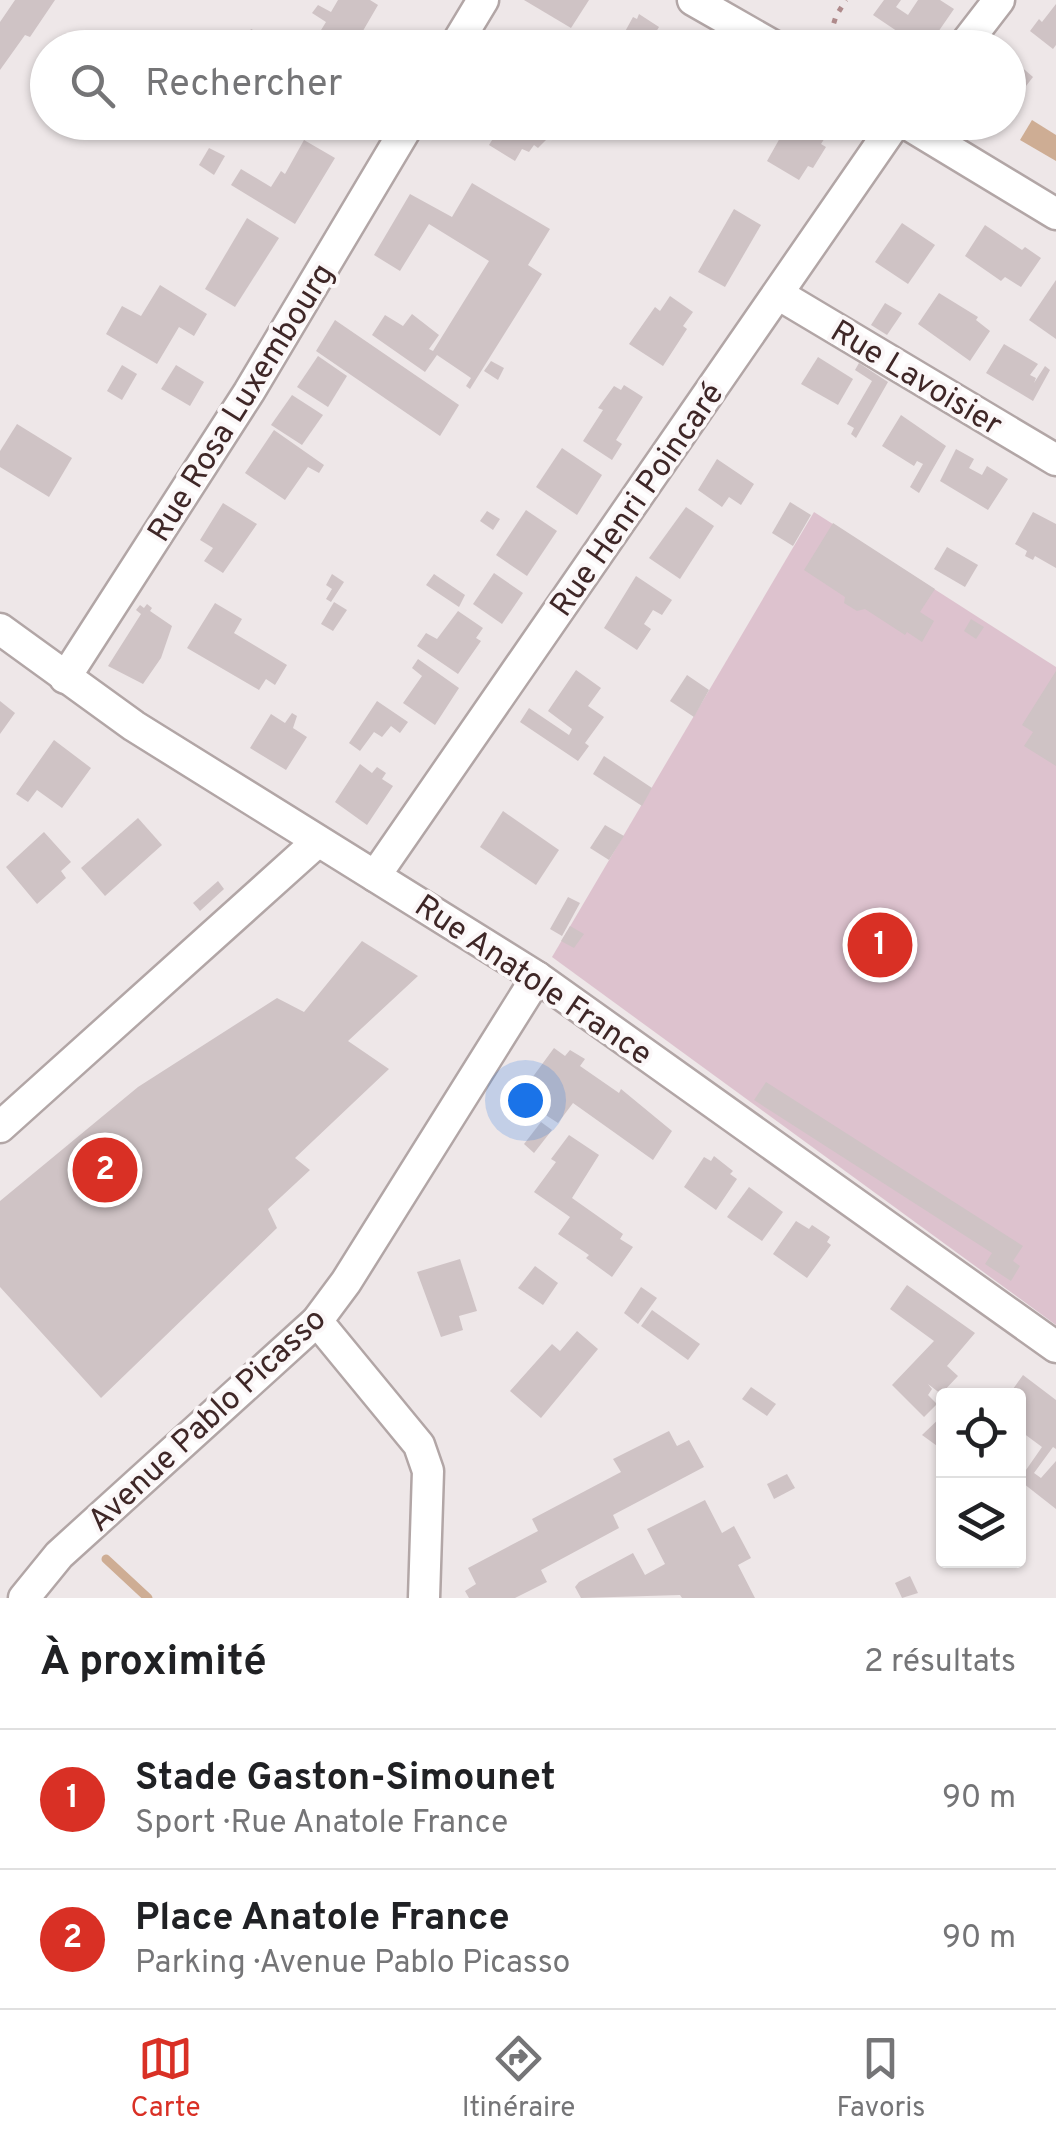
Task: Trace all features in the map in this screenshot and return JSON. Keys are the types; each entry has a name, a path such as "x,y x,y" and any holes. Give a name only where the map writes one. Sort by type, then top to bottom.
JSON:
{"street":[{"path":"464,30 482,0"},
{"path":"693,0 746,30"},
{"path":"976,30 999,0"},
{"name":"Rue Rosa Luxembourg","path":"65,678 249,392 399,140"},
{"name":"Rue Henri Poincaré","path":"375,876 884,140"},
{"path":"934,140 1056,214"},
{"name":"Rue Lavoisier","path":"778,294 1056,460"},
{"name":"Rue Anatole France","path":"0,630 134,726 537,977 1056,1346"},
{"path":"0,1127 317,842"},
{"name":"Avenue Pablo Picasso","path":"24,1598 59,1556 317,1321 346,1282 537,977"},
{"path":"317,1321 418,1445 428,1471 424,1598"}],"path":[{"path":"832,30 846,0"}],"shaded area":[{"path":"1032,120 1056,135 1056,161 1020,140 1026,140"},
{"path":"814,512 1056,667 1056,1325 552,957"}],"building":[{"path":"15,0 55,0 35,30 30,30 30,37 25,35 0,70 0,22"},
{"path":"338,0 370,0 378,5 363,30 321,30 326,22 312,13 318,5 331,12"},
{"path":"524,0 589,0 571,28"},
{"path":"884,0 901,0 896,7 908,15 918,0 940,0 954,9 939,30 895,30 873,15"},
{"path":"1056,4 1056,45 1053,49 1030,31"},
{"path":"639,14 659,27 626,30 633,17 637,19"},
{"path":"304,140 335,158 295,224 231,185 241,169 271,187 281,171 285,174"},
{"path":"492,140 546,140 529,152 522,149 515,161 489,145"},
{"path":"779,140 824,140 821,144 826,147 813,168 808,166 799,180 767,161"},
{"path":"209,148 225,156 214,175 199,165"},
{"path":"472,183 550,229 528,265 542,274 470,389 466,386 471,378 437,355 425,372 372,335 385,315 403,326 412,314 439,335 429,349 433,351 489,261 429,224 400,271 374,255 410,194 452,217"},
{"path":"734,209 761,225 725,287 698,272"},
{"path":"247,218 279,238 235,307 205,289"},
{"path":"902,223 935,245 908,284 875,262"},
{"path":"985,225 1041,258 1021,287 1005,277 1001,281 965,256"},
{"path":"1056,280 1056,339 1029,320"},
{"path":"160,285 207,314 194,336 179,327 157,364 106,334 122,306 141,316"},
{"path":"939,293 978,317 976,320 990,331 970,361 918,324"},
{"path":"670,296 693,312 683,326 687,329 663,366 629,344 655,307 660,311"},
{"path":"885,303 902,313 887,335 871,325"},
{"path":"335,320 459,405 440,436 316,351"},
{"path":"1004,344 1038,364 1030,375 1036,378 1034,383 1045,366 1050,370 1033,401 986,373"},
{"path":"318,356 347,376 328,407 297,387"},
{"path":"818,357 853,379 838,405 801,384"},
{"path":"491,361 504,368 498,380 484,371"},
{"path":"859,363 888,382 856,438 851,434 854,428 847,424 872,381 855,370"},
{"path":"122,365 137,374 122,400 107,391"},
{"path":"176,365 204,382 190,406 161,389"},
{"path":"624,385 643,397 616,440 622,444 612,460 583,441 603,410 598,408 614,386 621,390"},
{"path":"292,395 323,415 302,445 271,425"},
{"path":"901,415 946,446 919,493 910,487 923,464 917,461 914,466 882,446"},
{"path":"17,424 72,458 49,497 0,467 0,451"},
{"path":"274,430 324,465 319,473 308,467 285,500 245,473"},
{"path":"562,448 602,475 577,515 536,487"},
{"path":"956,449 974,459 969,468 982,475 987,466 1008,479 988,510 940,481"},
{"path":"717,459 754,484 741,505 729,497 722,507 698,490"},
{"path":"790,502 811,515 793,546 772,533"},
{"path":"223,503 257,524 223,573 204,561 213,548 200,540"},
{"path":"686,507 714,526 680,579 649,558"},
{"path":"526,510 557,531 527,576 496,555"},
{"path":"487,511 500,519 493,530 480,521"},
{"path":"1033,512 1056,524 1056,568 1035,556 1033,560 1025,556 1027,551 1015,544"},
{"path":"833,523 935,589 920,612 934,621 922,642 865,609 857,611 844,603 845,597 804,570"},
{"path":"947,547 978,565 965,587 934,569"},
{"path":"494,573 523,593 502,624 473,604"},
{"path":"332,574 344,582 331,602 326,599 332,589 326,585"},
{"path":"434,574 465,595 459,607 426,585"},
{"path":"636,576 672,600 662,615 653,610 644,624 651,629 637,650 604,628"},
{"path":"334,602 347,610 333,631 321,624"},
{"path":"215,603 242,619 234,633 287,665 275,685 266,679 259,690 187,648"},
{"path":"147,604 152,608 150,611 172,626 161,658 143,684 108,666 141,614 136,610"},
{"path":"458,611 483,628 476,638 481,641 458,674 417,646 426,633 437,639"},
{"path":"971,619 984,627 976,639 964,631"},
{"path":"418,659 459,688 435,725 403,703 422,676 412,668"},
{"path":"576,670 601,688 588,706 604,717 585,743 589,746 578,761 520,722 529,708 569,735 572,729 548,711"},
{"path":"1056,671 1056,766 1024,746 1033,732 1022,725"},
{"path":"687,675 709,690 694,717 670,701"},
{"path":"0,701 15,713 0,734"},
{"path":"377,701 408,722 400,733 391,726 382,737 374,732 360,751 349,743"},
{"path":"292,713 297,716 293,728 307,737 286,770 250,748 271,714 285,723"},
{"path":"54,740 91,768 62,808 37,790 28,802 16,794"},
{"path":"604,756 652,788 642,806 593,774"},
{"path":"360,764 372,773 377,767 386,773 382,779 393,786 367,825 335,802"},
{"path":"503,811 559,850 536,885 480,847"},
{"path":"138,818 162,845 105,896 81,868"},
{"path":"605,825 624,836 609,860 590,848"},
{"path":"44,832 71,862 61,871 66,878 37,904 6,867"},
{"path":"218,881 224,889 200,911 193,903"},
{"path":"568,897 580,903 562,936 550,929"},
{"path":"570,926 584,934 574,948 561,941"},
{"path":"362,941 418,976 348,1041 389,1069 295,1158 310,1170 268,1209 277,1228 101,1398 0,1287 0,1201 138,1087 277,998 304,1012"},
{"path":"554,1048 565,1056 570,1050 585,1059 580,1066 619,1093 621,1089 672,1131 653,1160 573,1103 558,1123 518,1097"},
{"path":"766,1082 1023,1246 1013,1261 1020,1266 1011,1281 985,1264 992,1253 754,1100"},
{"path":"541,1122 552,1130 534,1153 524,1144"},
{"path":"569,1135 599,1155 572,1198 623,1234 620,1239 633,1247 612,1277 558,1234 570,1217 534,1192 556,1162 551,1159"},
{"path":"714,1156 737,1179 716,1210 684,1187 704,1157 711,1161"},
{"path":"749,1187 783,1212 762,1241 727,1217"},
{"path":"796,1221 809,1229 812,1225 830,1237 827,1242 831,1245 807,1278 773,1254"},
{"path":"460,1259 477,1311 459,1316 463,1330 441,1337 417,1272"},
{"path":"535,1266 558,1283 543,1305 518,1288"},
{"path":"907,1285 975,1333 947,1366 958,1376 947,1388 936,1390 928,1384 932,1389 928,1395 936,1405 924,1417 892,1385 934,1341 890,1309"},
{"path":"641,1287 657,1298 638,1324 624,1313"},
{"path":"652,1310 700,1344 688,1360 641,1326"},
{"path":"577,1331 598,1349 541,1418 510,1391 552,1344 560,1351"},
{"path":"1023,1375 1056,1400 1056,1449 1053,1447 1034,1473 1041,1478 1056,1461 1056,1509 1026,1485 1026,1470 1042,1447 1026,1435 1026,1388 1014,1388"},
{"path":"751,1387 776,1404 767,1416 742,1399"},
{"path":"936,1422 936,1445 922,1435"},
{"path":"669,1431 677,1446 689,1440 704,1467 613,1515 619,1528 541,1570 547,1582 515,1598 469,1598 465,1591 476,1584 468,1568 538,1531 532,1519 621,1472 613,1459"},
{"path":"787,1474 795,1488 774,1499 767,1484"},
{"path":"705,1500 722,1533 734,1526 751,1558 738,1565 755,1598 581,1598 575,1587 579,1582 633,1553 645,1575 665,1564 647,1529"},
{"path":"910,1576 918,1593 902,1598 895,1583"}],"waterway":[{"path":"106,1559 148,1598"}],"place":[{"name":"Stade Gaston-Simounet","path":"880,945"},
{"name":"Place Anatole France","path":"105,1170"}]}
